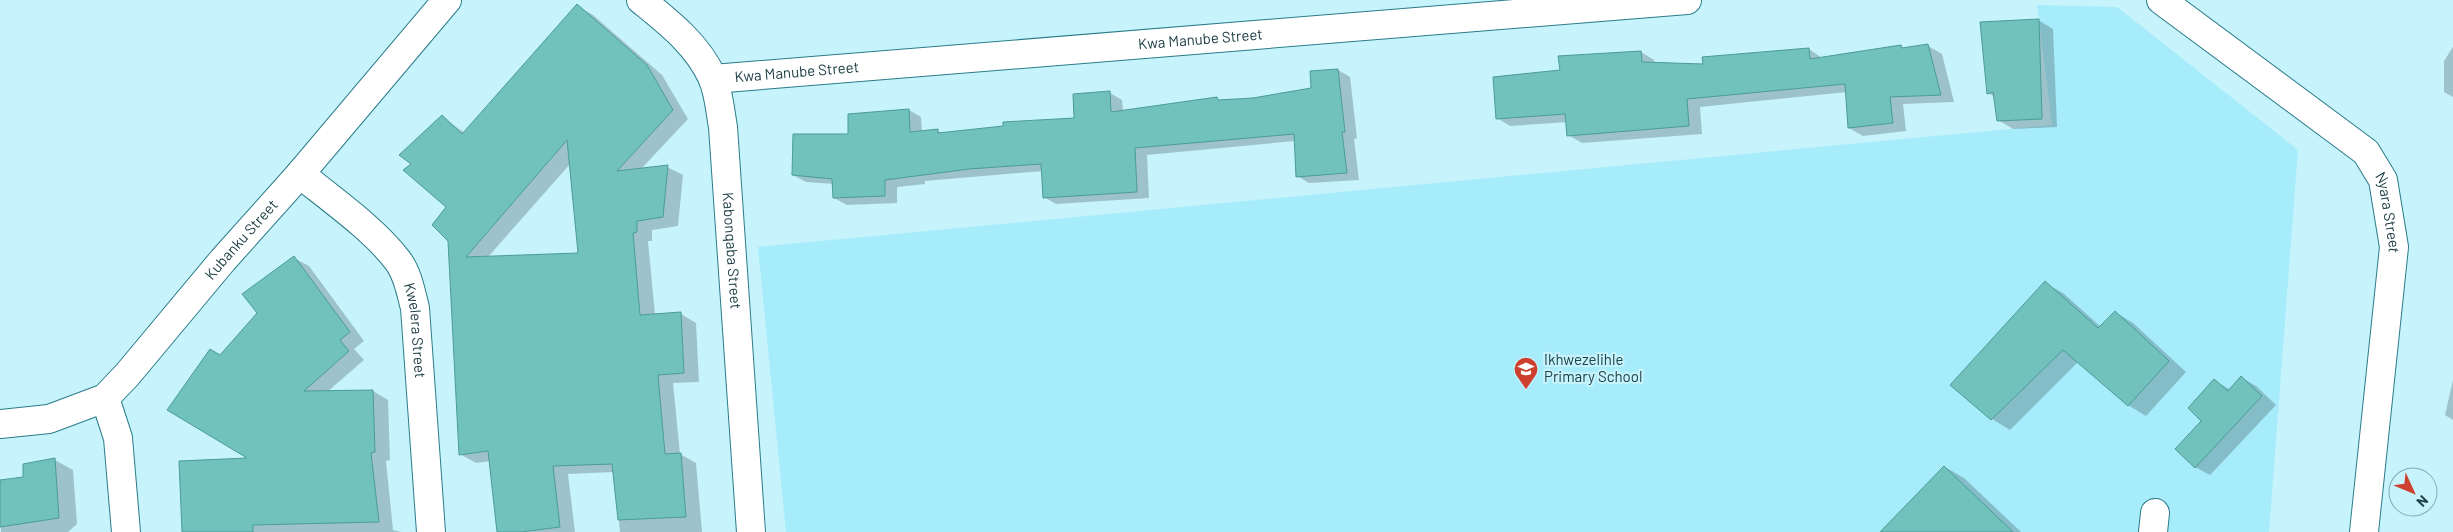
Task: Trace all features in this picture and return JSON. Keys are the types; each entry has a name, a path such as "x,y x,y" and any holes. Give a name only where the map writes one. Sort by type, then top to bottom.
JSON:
{"street":[{"name":"Kubanku Street","path":"0,424 49,419 105,398 128,375 223,260 300,174 447,0"},
{"name":"Kabonqaba Street","path":"641,0 677,29 697,52 713,78 723,127 751,532"},
{"name":"Kwa Manube Street","path":"713,78 996,57 1687,0"},
{"name":"Nyara Street","path":"2161,0 2366,152 2383,180 2394,247 2364,532"},
{"name":"Kwelera Street","path":"300,174 357,220 399,262 408,281 415,308 431,532"},
{"path":"105,398 118,438 126,532"}],"shaded area":[{"name":"Ikhwezelihle Primary School","path":"2037,5 2117,7 2298,150 2269,532 786,532 758,247 2052,125"}],"building":[{"path":"577,4 647,65 673,110 617,171 668,165 663,217 637,221 637,232 633,233 640,315 681,312 684,373 658,375 665,454 681,453 686,517 618,520 612,464 553,466 560,527 521,532 497,532 488,451 459,455 448,241 432,225 446,207 403,170 411,164 399,155 442,115 462,134","holes":["567,140 578,253 466,257"]},
{"path":"2039,19 2042,119 1997,121 1993,92 1987,94 1980,22"},
{"path":"1928,44 1941,95 1890,97 1893,123 1848,128 1845,84 1687,99 1689,126 1567,136 1565,114 1496,119 1493,77 1560,70 1558,56 1641,51 1642,62 1703,64 1702,57 1809,48 1810,59 1901,45 1902,48"},
{"path":"1338,69 1345,132 1342,132 1347,173 1296,177 1294,134 1135,148 1137,192 1043,198 1041,164 969,169 885,180 885,196 833,198 832,179 792,175 793,134 848,134 848,114 909,109 910,132 938,129 938,133 1003,126 1003,122 1074,118 1073,94 1110,91 1111,112 1217,97 1218,100 1253,98 1311,88 1310,71"},
{"path":"294,256 350,332 340,340 349,351 304,391 373,390 375,452 371,453 379,522 253,525 253,532 182,532 179,461 247,458 167,410 210,349 220,355 257,313 242,294"},
{"path":"2045,281 2098,328 2115,311 2169,361 2128,406 2063,350 1991,420 1950,385"},
{"path":"2241,376 2262,396 2195,468 2175,449 2201,421 2188,408 2214,379 2228,391"},
{"path":"55,458 59,518 0,527 0,480 23,477 23,464"},
{"path":"1944,466 2013,532 1880,532"}],"place":[{"name":"Ikhwezelihle Primary School","path":"1526,390"}]}
